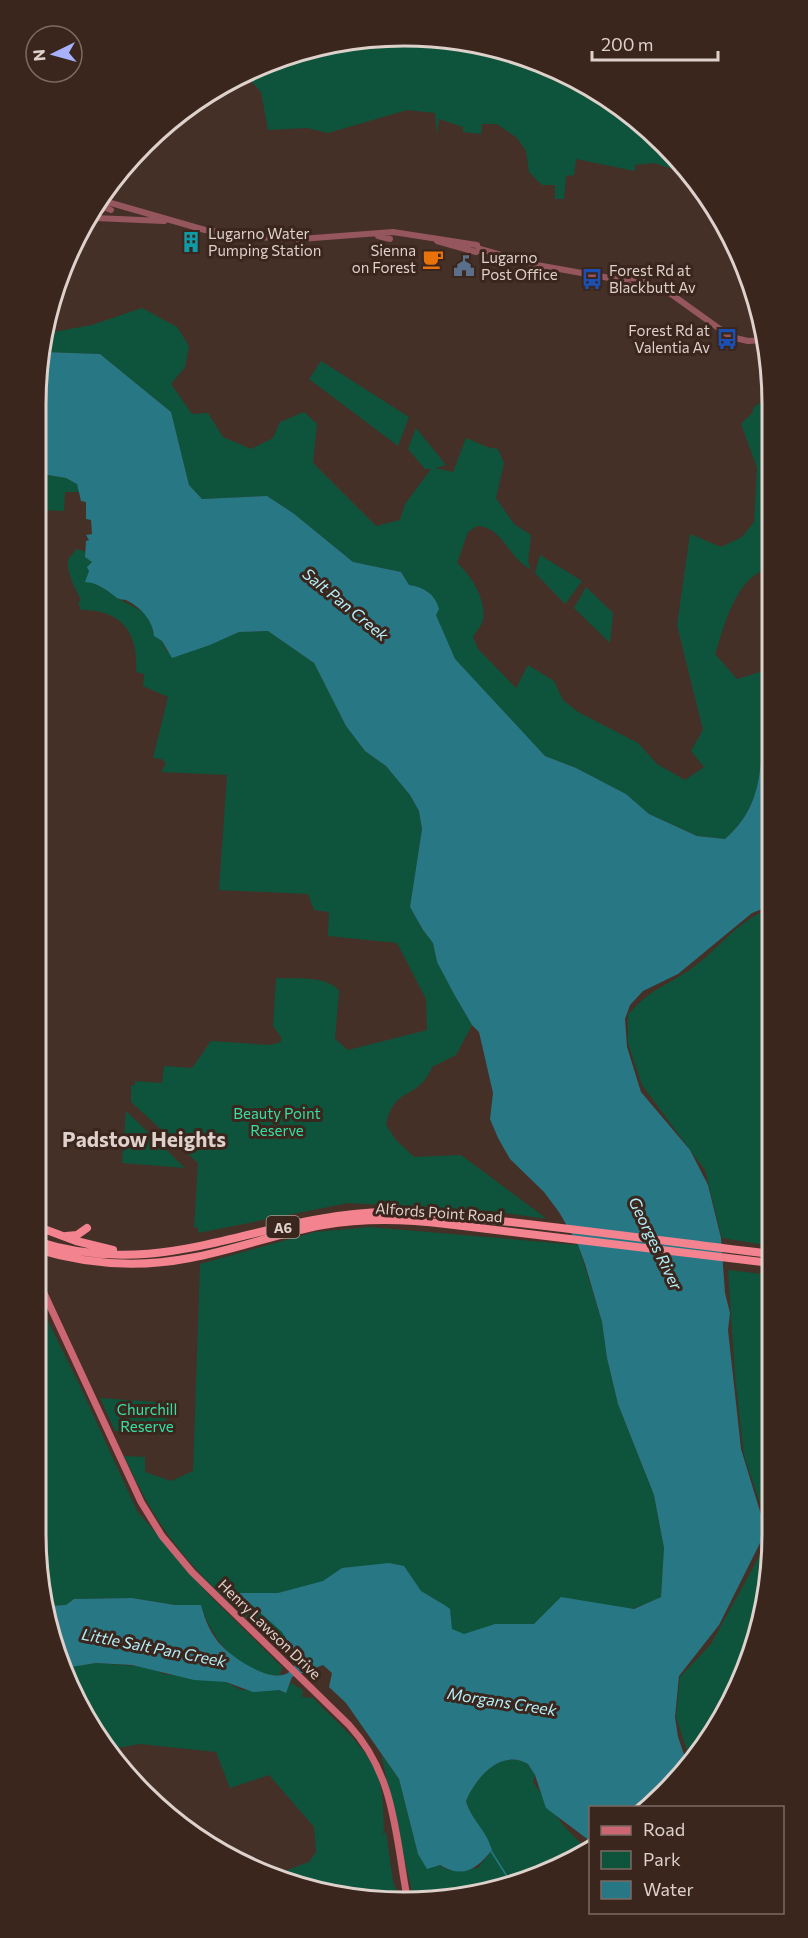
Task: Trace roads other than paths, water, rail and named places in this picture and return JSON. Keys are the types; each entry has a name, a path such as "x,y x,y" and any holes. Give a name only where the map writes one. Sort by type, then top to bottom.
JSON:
{"highway":[{"name":"Alfords Point Road","path":"46,1247 117,1255 148,1255 190,1250 310,1220 357,1213 417,1212 762,1262"},
{"name":"Alfords Point Road","path":"46,1252 85,1260 132,1264 189,1259 306,1229 358,1221 418,1221 524,1228 762,1253"},
{"path":"51,1232 71,1236 87,1228"},
{"name":"A6","path":"46,1230 111,1250 190,1250"}],"main road":[{"name":"Henry Lawson Drive","path":"46,1298 141,1503 162,1536 192,1572 354,1731 378,1763 387,1790 406,1892"},
{"name":"Henry Lawson Drive","path":"46,1308 87,1388"}],"street":[{"path":"108,217 108,205 131,208 205,230 264,238 375,236 432,238 537,265 652,287 684,302 731,337 756,341"},
{"path":"99,218 171,220"}],"water":[{"path":"51,352 100,354 171,412 189,485 202,499 267,496 293,513 353,562 401,572 409,585 428,592 435,599 439,609 436,615 455,659 545,756 576,768 626,794 649,814 697,836 725,839 743,819 754,797 760,773 762,746 762,909 752,913 678,974 643,991 630,1005 625,1019 627,1047 641,1092 690,1150 708,1185 721,1238 725,1293 730,1313 728,1330 741,1449 762,1518 762,1539 719,1625 679,1676 675,1717 678,1737 685,1756 636,1806 589,1806 589,1840 546,1808 535,1775 528,1764 518,1760 508,1760 498,1763 482,1775 466,1801 492,1850 481,1862 469,1870 456,1871 440,1865 427,1869 418,1854 399,1779 346,1703 329,1687 332,1673 323,1665 292,1677 286,1693 279,1690 253,1692 226,1682 194,1680 132,1665 96,1663 72,1667 65,1649 53,1606 66,1605 74,1599 132,1598 175,1605 201,1605 212,1632 229,1653 263,1672 275,1675 285,1674 293,1669 297,1657 282,1632 238,1593 278,1593 323,1581 342,1568 389,1563 404,1566 421,1591 450,1609 452,1629 464,1634 495,1624 534,1624 561,1597 634,1609 661,1597 664,1548 654,1495 618,1404 607,1358 602,1322 578,1245 559,1212 544,1192 510,1159 498,1138 490,1119 493,1093 479,1032 472,1025 454,994 437,962 433,943 410,907 422,829 419,811 410,795 386,766 365,751 346,726 314,663 268,631 239,632 172,658 162,641 154,636 149,620 137,606 118,598 98,585 85,582 89,571 87,567 92,562 85,557 86,541 89,540 86,535 92,534 91,520 86,519 86,502 81,501 77,484 66,478 46,475 46,404"}],"waterway":[{"name":"Morgans Creek","path":"491,1851 507,1876"}],"place":[{"name":"Lugarno Water Pumping Station","path":"191,242"},
{"name":"Sienna on Forest","path":"433,259"},
{"name":"Lugarno Post Office","path":"464,266"},
{"name":"Forest Rd at Blackbutt Av","path":"592,279"},
{"name":"Forest Rd at Valentia Av","path":"727,339"}],"district":[{"name":"Padstow Heights","path":"144,1138"}],"water label":[{"name":"Salt Pan Creek","path":"346,604"},
{"name":"Georges River","path":"656,1243"},
{"name":"Little Salt Pan Creek","path":"154,1647"}],"park label":[{"name":"Beauty Point Reserve","path":"277,1122"},
{"name":"Churchill Reserve","path":"147,1418"}]}
